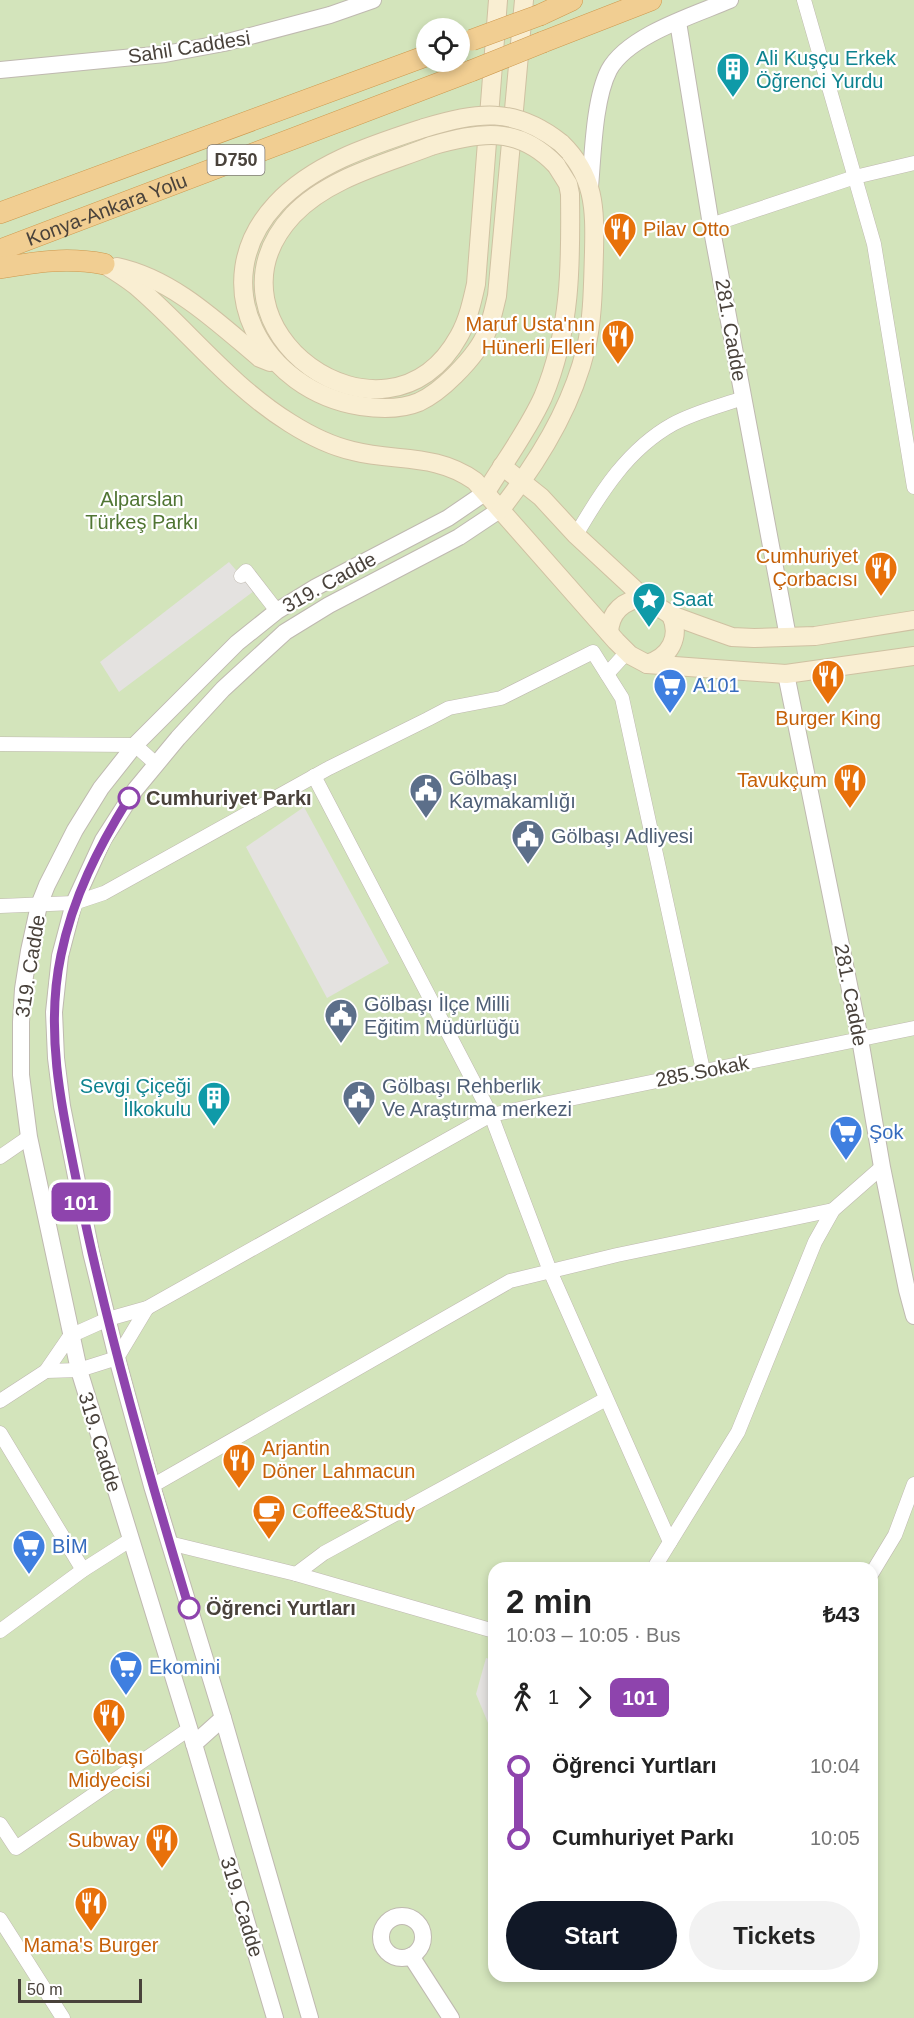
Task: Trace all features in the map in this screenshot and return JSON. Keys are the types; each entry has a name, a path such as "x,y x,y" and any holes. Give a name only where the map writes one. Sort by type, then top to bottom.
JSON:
{"highway":[{"path":"470,40 544,9 572,0"},
{"name":"Konya-Ankara Yolu","path":"0,250 651,0"},
{"name":"D750","path":"0,213 416,60"},
{"path":"0,268 45,260 80,259 104,264"}],"main road":[{"name":"319. Cadde","path":"486,492 542,399 564,332 568,297 570,194 568,184 556,165 533,146 508,135 475,135 431,146 324,191 295,214 272,243 263,276 263,290 270,316 281,337 291,351 310,368 336,382 352,387 385,389 415,381 429,372 450,350 466,320 477,273 498,0"},
{"name":"319. Cadde","path":"501,509 523,481 560,419 573,390 586,347 591,304 595,225 590,187 581,165 561,143 534,125 521,119 501,114 470,116 424,128 357,152 309,177 277,203 254,234 242,273 247,315 266,352 279,366 313,392 351,405 389,409 420,402 449,381 474,354 487,333 497,296 524,0"},
{"path":"104,264 146,276 170,287 260,358 279,366"},
{"path":"104,264 139,289 206,355 250,394 291,423 336,446 353,451 419,459 464,473 486,492 627,652 647,664 786,674 914,656"},
{"path":"502,466 541,497 576,535 644,598 671,615 732,637 815,636 914,620"},
{"path":"609,633 611,619 622,604 633,599 644,598"},
{"path":"647,664 656,661 670,649 675,630 671,615"}],"street":[{"name":"Sahil Caddesi","path":"0,70 165,54 224,44 330,15 373,0"},
{"name":"319. Cadde","path":"590,187 600,100 610,70 626,51 649,34 730,0"},
{"path":"804,0 874,244 914,487"},
{"name":"281. Cadde","path":"678,22 711,225 788,637"},
{"path":"711,225 855,177 914,163"},
{"path":"0,200 22,205"},
{"path":"576,535 598,499 634,452 673,424 743,398"},
{"name":"319. Cadde","path":"275,2018 70,1336 29,1137 21,1075 21,1022 29,951 39,905 75,830 102,788 135,745 237,643 277,611 316,587 448,518 486,492"},
{"name":"319. Cadde","path":"310,2018 223,1718 152,1486 91,1252 72,1160 56,1058 54,1012 59,968 74,903 103,840 135,790 223,689 285,632 329,605 459,537 501,509"},
{"path":"241,576 246,571 277,611"},
{"path":"0,906 74,903 119,886 314,776 450,708 501,698 593,652 622,698 703,1070"},
{"path":"607,674 627,652"},
{"name":"281. Cadde","path":"786,674 860,1039 882,1167 914,1316"},
{"path":"0,744 135,745 156,764"},
{"path":"314,776 491,1115 550,1271 670,1542"},
{"name":"285.Sokak","path":"70,1336 108,1319 147,1308 491,1115 914,1028"},
{"path":"0,1157 29,1137"},
{"path":"658,1562 738,1431 814,1242 833,1210 882,1167"},
{"path":"152,1486 510,1281 617,1255 833,1210"},
{"path":"46,1371 79,1370 117,1358 147,1308"},
{"path":"0,1401 46,1371 70,1336"},
{"path":"296,1574 324,1553 606,1399"},
{"path":"0,1433 83,1570"},
{"path":"878,1563 895,1535 914,1484"},
{"path":"0,1631 83,1570 130,1540"},
{"path":"170,1543 296,1574 488,1629"},
{"path":"0,1824 16,1848 223,1718"},
{"path":"0,1919 63,2018"},
{"path":"411,1956 451,2018"}],"green space":[{"name":"Alparslan Türkeş Parkı","path":"0,0 914,0 914,2018 0,2018"}],"shaded area":[{"path":"229,562 254,591 119,692 100,662"},
{"path":"304,807 389,963 327,998 246,847"},
{"path":"486,1658 488,1659 488,1723 476,1694"}],"bus line":[{"name":"101","path":"129,798 103,840 74,903 60,957 54,1012 56,1058 62,1106 91,1252 152,1486 189,1608"}],"place":[{"name":"Ali Kuşçu Erkek Öğrenci Yurdu","path":"733,98"},
{"name":"Pilav Otto","path":"620,258"},
{"name":"Maruf Usta'nın Hünerli Elleri","path":"618,365"},
{"name":"Cumhuriyet Çorbacısı","path":"881,597"},
{"name":"Saat","path":"649,628"},
{"name":"Burger King","path":"828,705"},
{"name":"A101","path":"670,714"},
{"name":"Cumhuriyet Parkı","path":"129,798"},
{"name":"Tavukçum","path":"850,809"},
{"name":"Gölbaşı Kaymakamlığı","path":"426,819"},
{"name":"Gölbaşı Adliyesi","path":"528,865"},
{"name":"Gölbaşı İlçe Milli Eğitim Müdürlüğü","path":"341,1044"},
{"name":"Gölbaşı Rehberlik Ve Araştırma merkezi","path":"359,1126"},
{"name":"Sevgi Çiçeği İlkokulu","path":"214,1127"},
{"name":"Şok","path":"846,1161"},
{"name":"Arjantin Döner Lahmacun","path":"239,1489"},
{"name":"Coffee&Study","path":"269,1540"},
{"name":"BİM","path":"29,1575"},
{"name":"Öğrenci Yurtları","path":"189,1608"},
{"name":"Ekomini","path":"126,1696"},
{"name":"Gölbaşı Midyecisi","path":"109,1744"},
{"name":"Subway","path":"162,1869"},
{"name":"Mama's Burger","path":"91,1932"}]}
